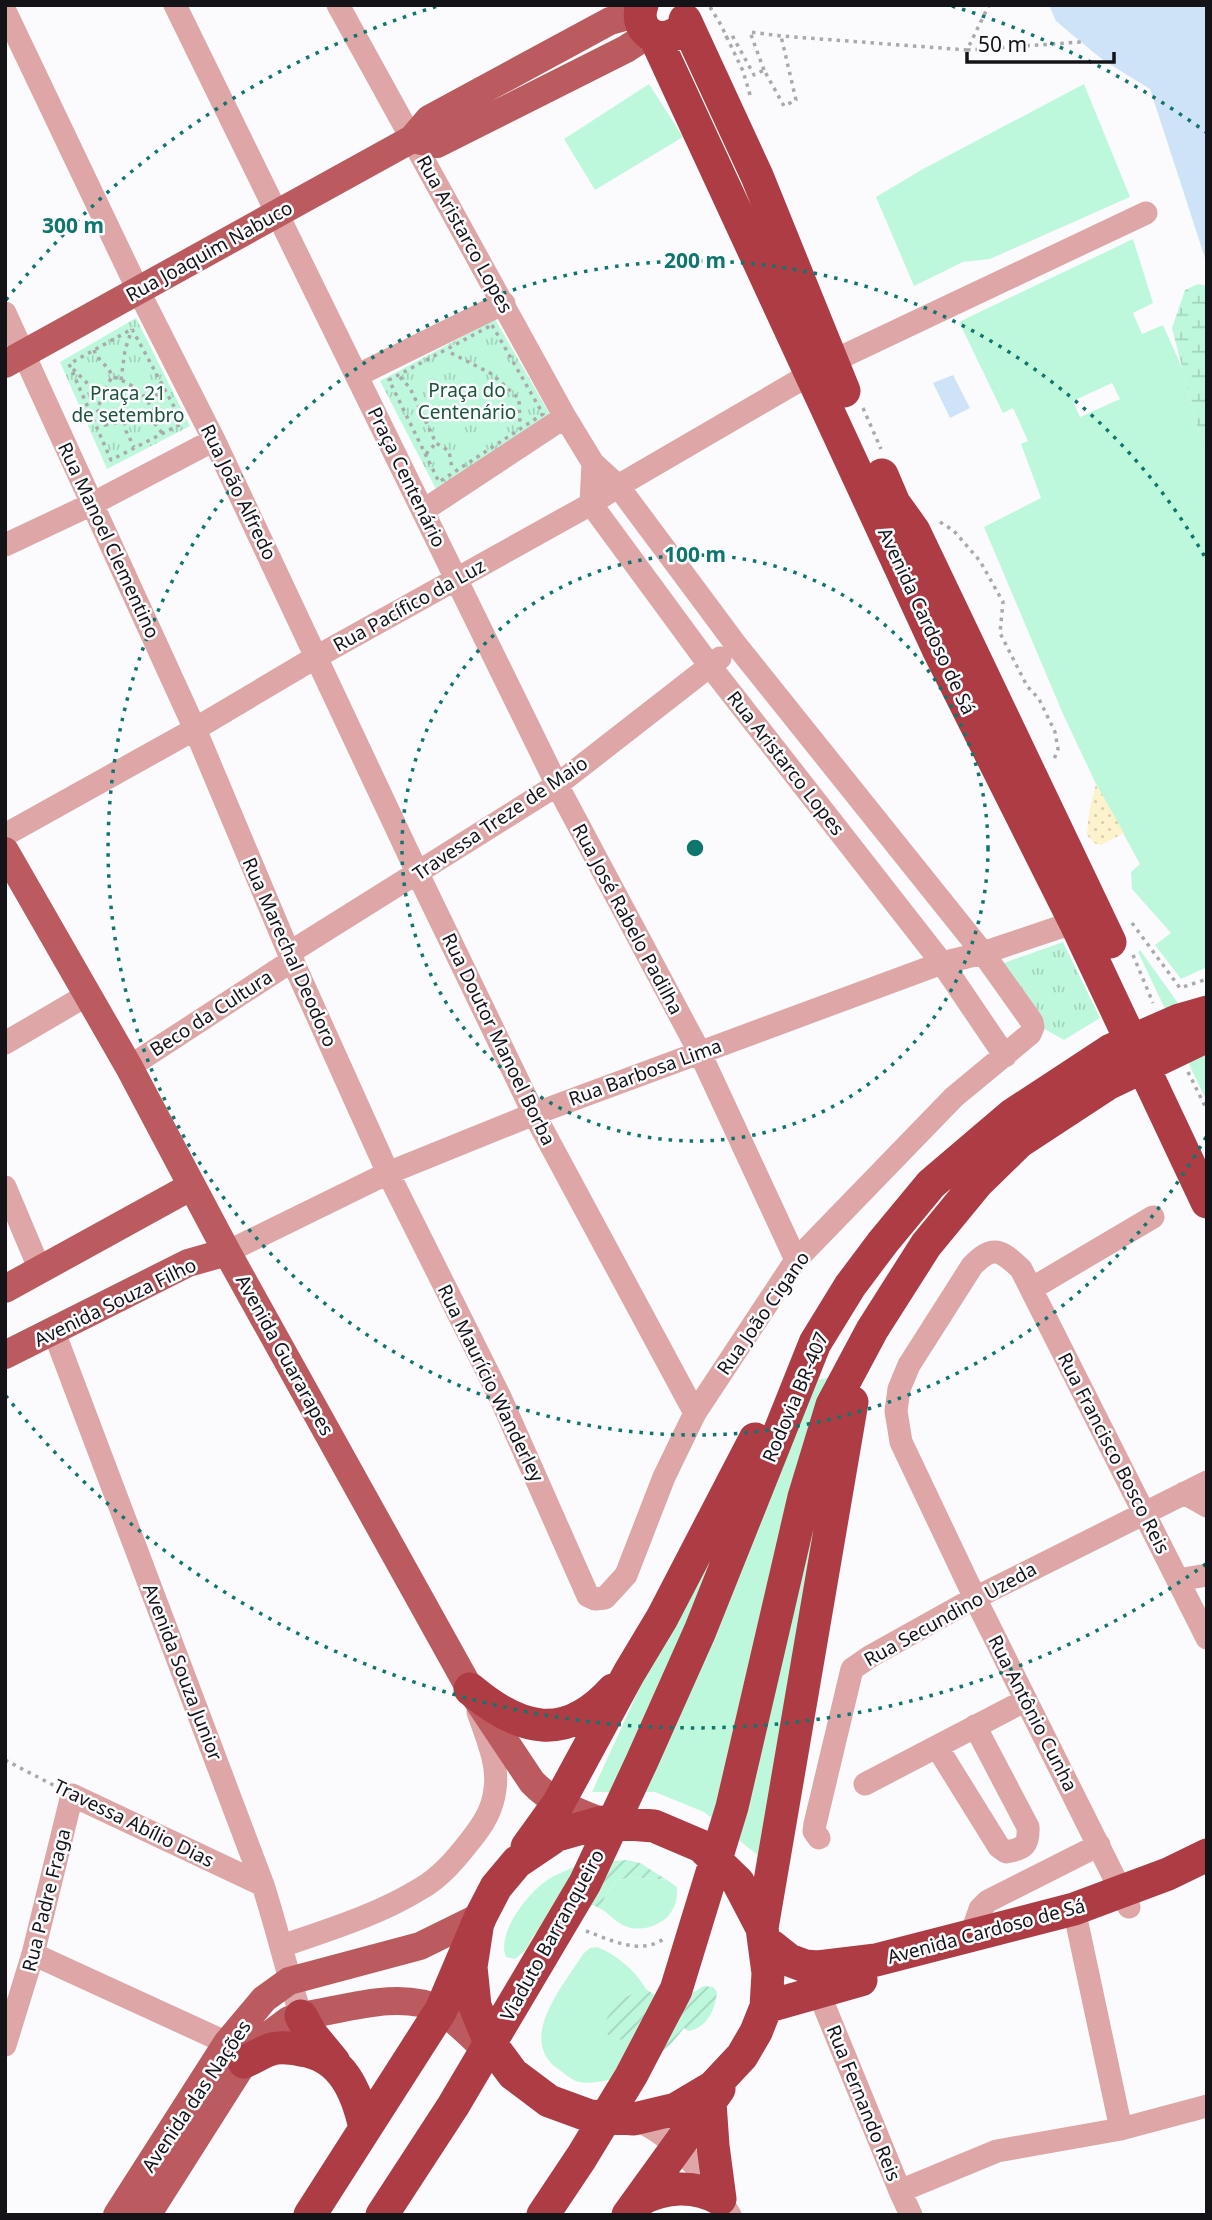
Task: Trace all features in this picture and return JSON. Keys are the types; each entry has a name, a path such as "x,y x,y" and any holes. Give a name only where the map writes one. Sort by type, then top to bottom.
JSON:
{"highway":[{"path":"644,17 668,38 679,32 684,13"},
{"name":"Avenida Cardoso de Sá","path":"684,13 699,53 757,176 822,367 940,650 1075,922 1207,1202"},
{"name":"Avenida Cardoso de Sá","path":"644,17 822,367 894,503 914,531 1196,1106 1207,1148"},
{"path":"1118,1062 1179,1020 1207,1012"},
{"path":"1118,1062 1207,1035"},
{"name":"Rodovia BR-407","path":"543,2215 631,2076 676,1990 732,1807 804,1497 832,1405 872,1330 926,1245 977,1183 1019,1142 1118,1062"},
{"name":"Rodovia BR-407","path":"642,1761 700,1631 815,1343 850,1286 931,1184 1012,1115 1118,1062"},
{"path":"634,2208 742,2056 766,2007 768,1973 763,1934 850,1409 872,1330"},
{"path":"310,2215 441,2010 496,1887 558,1804 732,1486 781,1385 815,1343"},
{"path":"470,1689 492,1707 509,1716 548,1726 567,1723 588,1714 629,1673"},
{"name":"Viaduto Barranqueiro","path":"382,2215 453,2106 584,1884 642,1761"},
{"path":"517,1862 556,1835 603,1822 654,1826 701,1846 738,1882 763,1934"},
{"name":"Avenida Cardoso de Sá","path":"1126,1900 1168,1874 1207,1855"},
{"name":"Avenida Cardoso de Sá","path":"766,2007 1075,1918 1207,1874"},
{"name":"Avenida Cardoso de Sá","path":"763,1934 789,1960 818,1968 876,1960 971,1935 1075,1918"},
{"path":"479,1922 471,1967 475,2006 490,2043 513,2074 549,2101 590,2116 634,2119 676,2109 713,2087 742,2056"},
{"path":"300,2016 351,2084 362,2110 365,2128"},
{"path":"236,2053 279,2048 307,2050 334,2062"},
{"path":"710,2102 713,2146 725,2207"},
{"path":"634,2208 658,2192 677,2189 709,2193 725,2207"}],"main road":[{"name":"Rua Joaquim Nabuco","path":"15,358 412,139 429,119 610,21 644,17"},
{"name":"Avenida Guararapes","path":"5,852 129,1066 227,1252 470,1689 532,1782 558,1804 603,1822"},
{"path":"5,1289 192,1186"},
{"name":"Avenida Souza Filho","path":"5,1355 188,1263 227,1252"},
{"name":"Avenida das Nações","path":"147,2215 264,1998 289,1981 420,1946 479,1922"},
{"name":"Avenida das Nações","path":"120,2214 236,2053 300,2016 408,2000 441,2010 513,2074"}],"street":[{"name":"Praça Centenário","path":"175,5 456,579"},
{"name":"Rua Aristarco Lopes","path":"338,5 593,463 618,486 737,646 983,953 1032,1022 1030,1034"},
{"name":"Rua João Alfredo","path":"5,11 138,290 318,656"},
{"name":"Rua Pacífico da Luz","path":"5,835 591,504 822,367 1146,213"},
{"path":"358,375 504,303"},
{"name":"Rua Manoel Clementino","path":"5,313 15,358 92,504 195,729"},
{"path":"424,510 565,417"},
{"path":"5,545 92,504 214,440"},
{"path":"591,504 593,463"},
{"name":"Rua Aristarco Lopes","path":"591,504 710,666 943,963 1005,1056"},
{"name":"Rua José Rabelo Padilha","path":"456,579 557,785 699,1053 796,1259"},
{"name":"Travessa Treze de Maio","path":"291,956 557,785 737,646"},
{"name":"Rua Doutor Manoel Borba","path":"318,656 418,874 534,1114 695,1413"},
{"name":"Rua Marechal Deodoro","path":"195,729 291,956 388,1173"},
{"name":"Rua Barbosa Lima","path":"227,1252 388,1173 534,1114 943,963 983,953 1075,922"},
{"name":"Beco da Cultura","path":"129,1066 291,956"},
{"path":"5,1043 87,995"},
{"name":"Rua João Cigano","path":"588,1596 605,1598 626,1575 664,1477 695,1413 796,1259 954,1097 1030,1034"},
{"name":"Rua Maurício Wanderley","path":"388,1173 500,1397 588,1596"},
{"path":"5,1187 40,1270"},
{"path":"1026,1279 1153,1217"},
{"name":"Rua Antônio Cunha","path":"1026,1279 1007,1256 994,1251 982,1255 972,1266 909,1365 895,1411 901,1442 975,1598 1126,1900"},
{"name":"Rua Francisco Bosco Reis","path":"1026,1279 1207,1638"},
{"name":"Avenida Souza Junior","path":"54,1332 263,1885 300,2016"},
{"name":"Rua Secundino Uzeda","path":"819,1838 814,1831 814,1824 852,1669 975,1598 1207,1482"},
{"path":"1184,1493 1207,1506"},
{"path":"1178,1580 1207,1575"},
{"path":"282,1946 338,1926 421,1889 458,1856 481,1828 491,1809 496,1787 494,1766 470,1689"},
{"path":"865,1784 1026,1700"},
{"path":"937,1747 999,1847 1006,1852 1017,1850 1029,1838 1028,1827 975,1726"},
{"name":"Travessa Abílio Dias","path":"72,1795 263,1885"},
{"name":"Rua Padre Fraga","path":"5,2045 33,1954 72,1795"},
{"path":"971,1935 981,1909 988,1901 1099,1845"},
{"path":"1075,1918 1121,2129"},
{"path":"33,1954 236,2053"},
{"name":"Rua Fernando Reis","path":"818,1991 911,2215"},
{"path":"900,2191 997,2151 1121,2129 1207,2106"},
{"path":"634,2119 655,2130 689,2158 725,2207"}],"path":[{"path":"967,50 989,5"},
{"path":"781,36 796,100 784,106 764,70 750,32 967,50 1081,42"},
{"path":"699,53 732,34 754,75 764,70"},
{"path":"492,324 542,414 439,482 389,380 398,375 492,324"},
{"path":"132,329 183,423 111,460 69,364 132,329"},
{"path":"121,380 125,350 132,329"},
{"path":"94,350 112,376 140,391 150,403 153,414 150,417"},
{"path":"443,351 492,374 519,399 520,429"},
{"path":"70,367 103,394"},
{"path":"398,375 410,388 436,443 449,451 453,473"},
{"path":"105,425 97,410 112,376"},
{"path":"150,417 162,433"},
{"path":"105,425 150,417"},
{"path":"124,422 134,447"},
{"path":"100,435 105,425"},
{"path":"426,454 436,443"},
{"path":"1125,913 1180,988 1207,979"},
{"name":"Travessa Abílio Dias","path":"5,1760 72,1795"}],"green space":[{"path":"649,84 683,137 595,190 564,139"},
{"path":"1084,84 1130,197 990,259 963,262 914,286 876,197 923,169"},
{"path":"1133,239 1153,303 1133,313 1142,334 1163,325 1183,370 1199,433 1207,444 1207,967 1181,979 1155,945 1171,933 1132,889 1131,872 1140,864 1096,784 1063,714 984,527 1041,498 1021,444 1028,441 1013,408 1003,413 959,322","holes":["1112,383 1120,399 1080,417 1073,401"]},
{"path":"1198,284 1207,286 1207,444 1199,433 1172,328 1185,290"},
{"name":"Praça 21 de setembro","path":"136,318 190,426 107,469 60,362"},
{"name":"Praça do Centenário","path":"495,319 552,418 437,491 380,381"},
{"path":"1063,942 1100,1018 1064,1040 1039,1026 998,965"},
{"path":"1140,950 1178,1003 1166,1011 1138,952"},
{"path":"1204,1054 1207,1062 1207,1102 1188,1062"},
{"path":"854,1373 765,1861 704,1812 655,1792 592,1792 663,1637 790,1385"},
{"path":"627,1860 640,1863 667,1880 633,1877 617,1880 605,1895 603,1910 593,1905 579,1904 601,1862"},
{"path":"576,1866 549,1922 534,1935 525,1951 515,1959 506,1957 505,1937 522,1905 546,1881"},
{"path":"633,1877 667,1880 677,1887 674,1906 669,1915 659,1923 646,1928 632,1928 619,1923 603,1910 605,1895 617,1880"},
{"path":"597,1947 625,1964 646,1989 642,1993 628,1995 611,2038 623,2040 630,2051 614,2079 585,2083 571,2079 546,2057 542,2028 556,1996 583,1954 590,1948"},
{"path":"704,1986 713,1987 717,1992 709,2017 695,2029 688,2031 684,2028 658,2055 630,2051 623,2040 611,2038 604,2030 612,2009 630,1995 646,1989 660,1997 675,1998"}],"sand":[{"path":"1096,784 1124,833 1101,845 1094,843 1087,835"}],"water":[{"path":"1049,5 1207,5 1207,353 1206,261 1150,89 1103,60 1081,42 1056,21"},
{"path":"953,375 970,408 950,418 933,383"}]}
